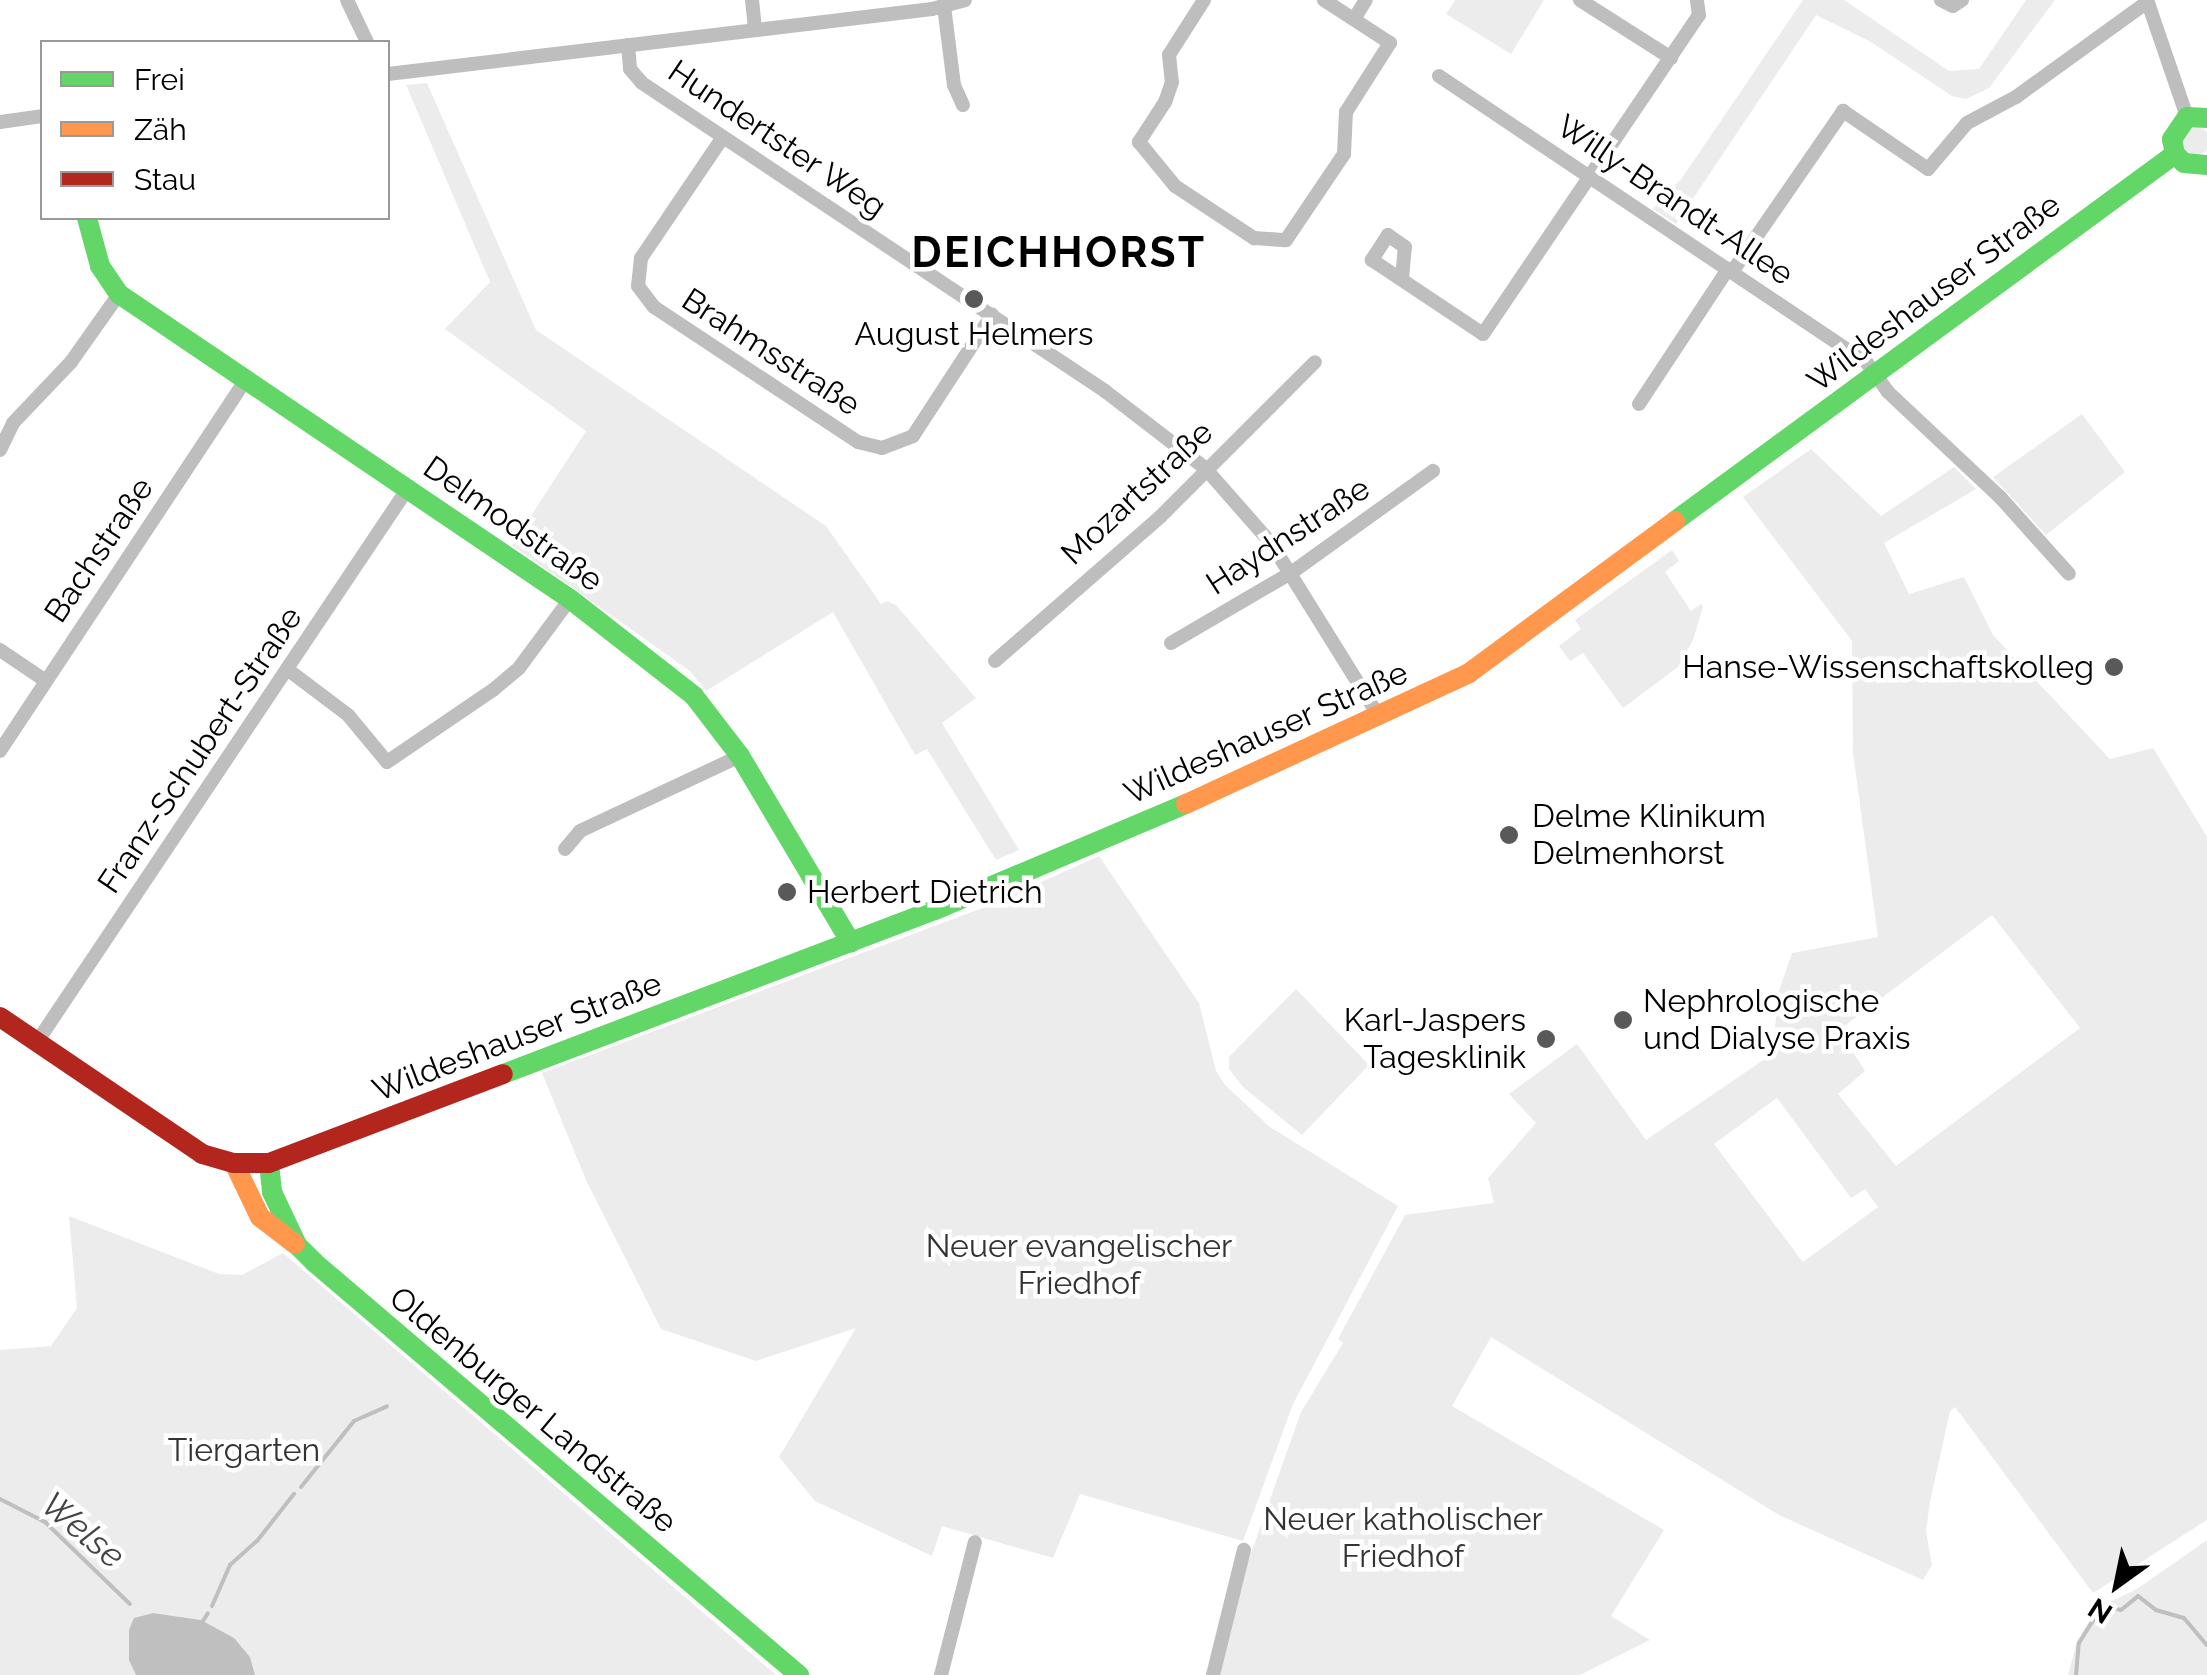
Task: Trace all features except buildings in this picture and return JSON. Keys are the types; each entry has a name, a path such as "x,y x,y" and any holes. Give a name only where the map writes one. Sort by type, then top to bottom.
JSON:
{"main road":[{"path":"2197,118 2173,134 2175,154 2184,162 2207,165"},
{"name":"Wildeshauser Straße","path":"269,1163 850,943 1225,788 1469,673 2175,154"},
{"name":"Delmodstraße","path":"88,220 100,266 119,294 570,599 694,696 740,756 850,943"},
{"path":"0,1016 202,1154 234,1163 269,1163"},
{"path":"234,1163 260,1217 297,1245"},
{"name":"Oldenburger Landstraße","path":"269,1163 272,1192 297,1245 799,1675"}],"street":[{"path":"347,0 367,40"},
{"path":"752,0 755,30"},
{"path":"390,74 944,6 964,0"},
{"path":"1204,0 1168,55 1168,92 1139,142 1175,186 1254,238 1286,240 1344,154 1346,112 1390,44 1324,0"},
{"path":"1354,19 1366,0"},
{"path":"1580,0 1670,58"},
{"path":"1402,280 1483,334 1700,14 1697,0"},
{"path":"1941,0 1953,6 1962,0"},
{"path":"1639,404 1842,111 1928,169 1967,124 2016,97 2147,1 2197,118"},
{"path":"944,6 954,85 963,105"},
{"name":"Hundertster Weg","path":"628,46 630,69 642,83 1148,421 1205,468 1271,543 1380,718"},
{"name":"Willy-Brandt-Allee","path":"1439,76 1868,362 1888,392 2000,498 2068,574"},
{"path":"0,122 40,116"},
{"name":"Brahmsstraße","path":"722,137 641,258 638,286 654,307 858,442 882,448 913,436 992,315"},
{"path":"0,450 13,423 71,362 119,294"},
{"name":"Mozartstraße","path":"994,661 1160,517 1314,362"},
{"name":"Bachstraße","path":"0,751 246,380"},
{"name":"Haydnstraße","path":"1171,642 1291,573 1433,471"},
{"name":"Franz-Schubert-Straße","path":"37,1042 408,488"},
{"path":"287,669 348,715 386,762 519,668 570,599"},
{"path":"0,650 46,680"},
{"path":"565,849 580,831 740,756"},
{"path":"941,1675 976,1542"},
{"path":"1213,1675 1244,1550"}],"green space":[{"path":"1455,0 1544,0 1511,54 1446,14"},
{"path":"1803,0 1844,0 1949,71 1979,69 2026,0 2055,0 1989,88 1966,99 1952,96 1871,42 1816,15 1676,224 1653,209 1682,178"},
{"path":"427,83 536,330 826,526 881,604 887,601 896,605 976,698 942,723 1019,850 996,860 927,749 915,755 833,612 706,691 690,671 512,545 586,431 445,329 490,282 406,85"},
{"path":"2196,127 2206,131 2206,151 2196,155 2186,151 2182,141 2186,131"},
{"path":"2082,414 2125,472 2046,535 1993,477"},
{"name":"Neuer katholischer Friedhof","path":"1811,449 1881,516 1954,467 1976,489 1884,543 1909,594 1964,577 1993,635 2110,759 2153,748 2207,837 2207,1520 2093,1593 1955,1407 1950,1411 1930,1502 1926,1531 1932,1565 1923,1580 1779,1515 1491,1337 1452,1406 1664,1530 1611,1616 1650,1640 1580,1675 1215,1675 1228,1618 1301,1412 1343,1343 1338,1339 1405,1215 1494,1203 1488,1178 1536,1123 1509,1094 1577,1044 1646,1140 1772,1054 1779,991 1792,953 1878,937 1853,753 1852,641 1743,497","holes":["1992,915 2080,1028 1896,1166 1838,1094 1865,1071 1839,1030","1777,1098 1851,1198 1865,1189 1878,1207 1803,1262 1714,1144"]},
{"path":"1672,550 1679,561 1665,572 1691,611 1701,604 1703,607 1693,640 1678,667 1623,708 1583,653 1570,661 1559,646 1581,629 1575,620"},
{"name":"Neuer evangelischer Friedhof","path":"1099,856 1199,1003 1216,1071 1225,1085 1270,1127 1398,1206 1293,1404 1243,1541 1080,1494 1053,1558 942,1526 932,1556 815,1501 779,1457 856,1328 756,1361 661,1329 586,1180 542,1073 988,906"},
{"path":"1296,989 1369,1065 1302,1135 1243,1087 1229,1069 1229,1057"},
{"name":"Tiergarten","path":"69,1216 219,1274 242,1275 283,1253 776,1675 255,1675 250,1657 233,1638 201,1620 153,1613 141,1616 129,1660 136,1675 0,1675 0,1350 51,1346 77,1308"},
{"path":"2207,1540 2207,1675 2068,1675 2077,1641 2097,1608 2137,1589"}],"shaded area":[{"path":"153,1613 201,1620 234,1638 250,1657 255,1675 136,1675 129,1660 129,1630 134,1618"}],"waterway":[{"path":"301,1487 354,1421 387,1406"},
{"path":"212,1606 230,1565 257,1541 294,1494"},
{"name":"Welse","path":"0,1499 45,1522 130,1604"},
{"path":"2076,1675 2079,1643 2092,1622 2105,1606 2121,1610 2138,1596 2156,1610 2184,1618 2207,1645"},
{"path":"203,1621 208,1613"}],"traffic: fast":[{"path":"2207,118 2187,117 2172,139 2175,154 2184,163 2207,165"},
{"path":"1675,521 2175,154"},
{"path":"88,220 100,266 119,294 570,599 694,696 740,756 851,943"},
{"path":"503,1074 935,910 1186,804"},
{"path":"269,1163 272,1192 297,1245 315,1263 799,1675"}],"traffic: slow":[{"path":"1186,804 1469,673 1675,521"},
{"path":"234,1163 260,1217 295,1244"}],"traffic: jam":[{"path":"0,1017 202,1154 234,1163 269,1163 503,1074"}],"place":[{"name":"August Helmers","path":"974,299"},
{"name":"Hanse-Wissenschaftskolleg","path":"2114,667"},
{"name":"Delme Klinikum Delmenhorst","path":"1509,835"},
{"name":"Herbert Dietrich","path":"787,892"},
{"name":"Nephrologische und Dialyse Praxis","path":"1623,1020"},
{"name":"Karl-Jaspers Tagesklinik","path":"1546,1039"}],"district":[{"name":"DEICHHORST","path":"1059,253"}]}
